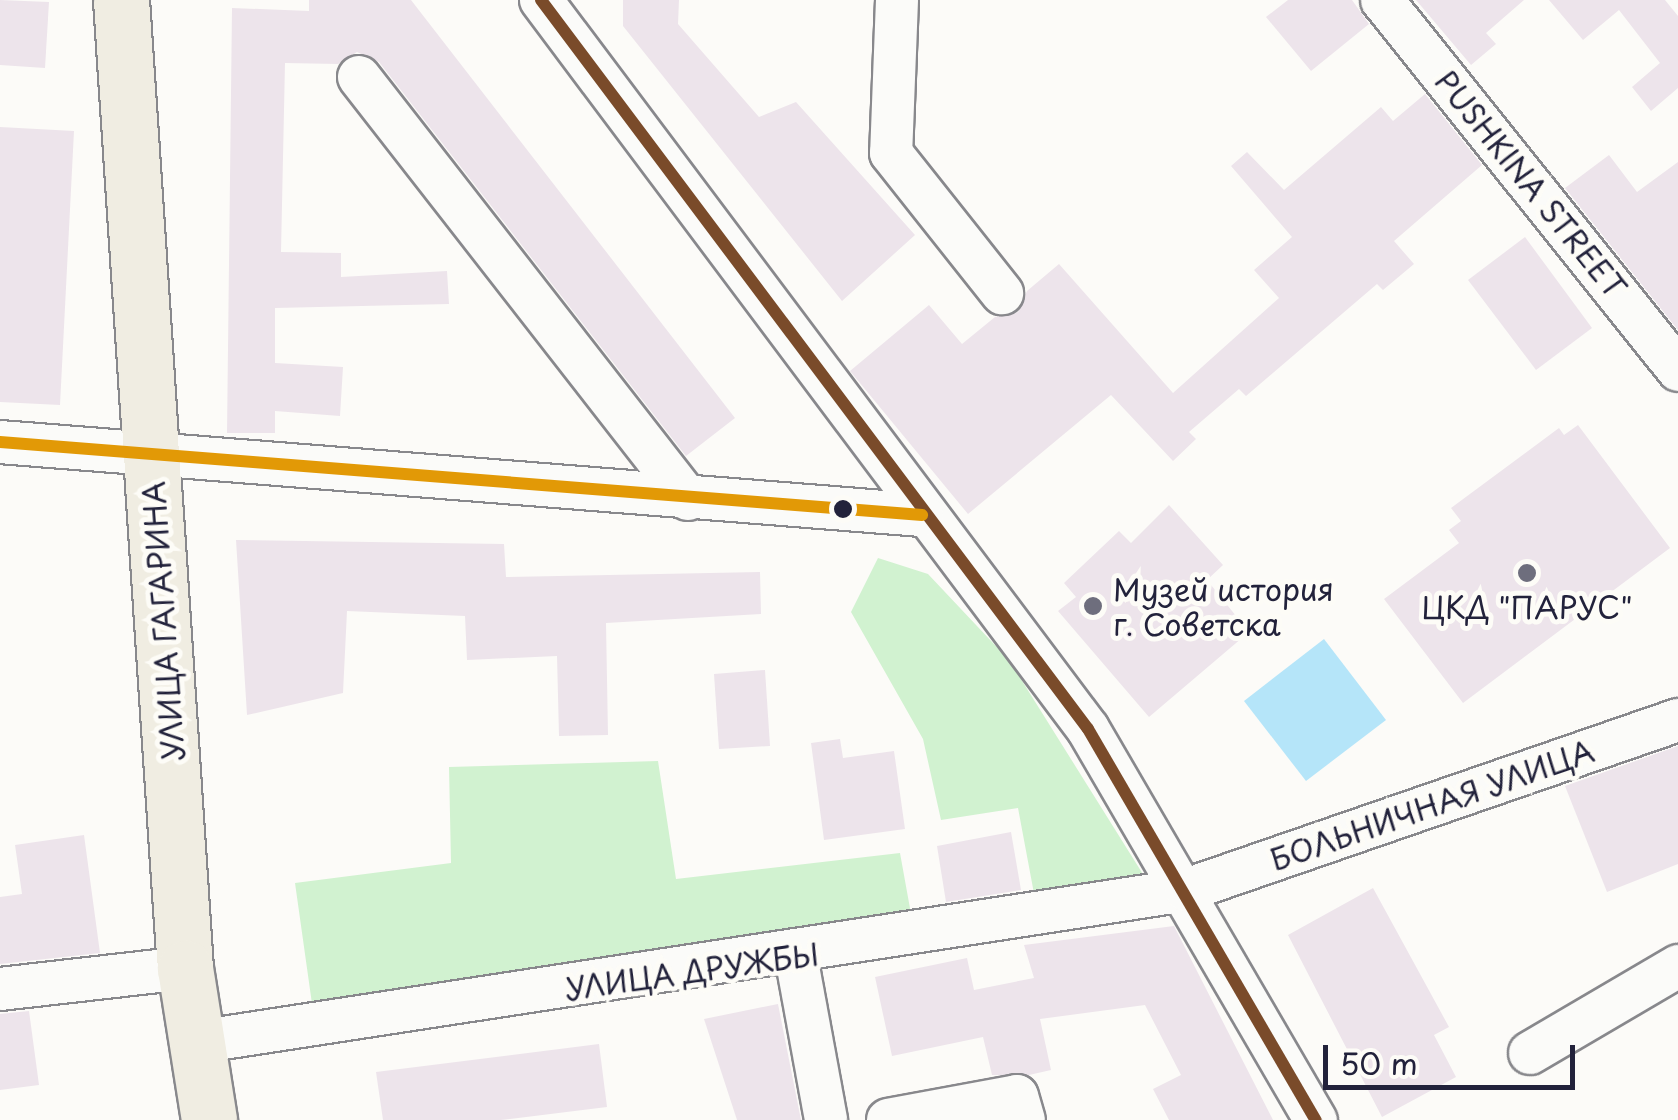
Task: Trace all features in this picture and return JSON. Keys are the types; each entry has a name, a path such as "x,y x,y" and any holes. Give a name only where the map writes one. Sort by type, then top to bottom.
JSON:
{"main road":[{"name":"УЛИЦА ГАГАРИНА","path":"121,0 186,968 208,1120"}],"street":[{"path":"542,0 922,516 1088,729 1186,890 1316,1120"},
{"path":"897,0 891,153 1002,293"},
{"name":"PUSHKINA STREET","path":"1382,0 1678,370"},
{"path":"359,77 688,498"},
{"path":"0,442 922,516"},
{"name":"БОЛЬНИЧНАЯ УЛИЦА","path":"1186,890 1678,720"},
{"name":"УЛИЦА ДРУЖБЫ","path":"197,1042 796,956 1186,890"},
{"path":"796,956 826,1120"},
{"path":"1530,1053 1678,966"},
{"path":"0,989 186,968"},
{"path":"888,1120 1017,1096 1024,1120"}],"green space":[{"path":"878,558 928,574 1009,660 1156,895 1038,915 1018,808 941,820 923,739 851,612"},
{"path":"658,761 676,879 900,853 915,936 315,1025 295,883 451,863 449,767"}],"water":[{"path":"1324,639 1386,720 1306,781 1244,701"}],"building":[{"path":"0,0 49,2 45,68 0,65"},
{"path":"309,0 411,0 735,418 686,456 379,62 357,52 338,64 285,63 281,252 341,253 341,277 447,271 449,304 275,308 275,363 343,367 340,416 275,411 275,433 227,433 232,8 309,11"},
{"path":"623,0 679,0 678,24 759,117 796,102 915,235 842,301 623,26"},
{"path":"1288,0 1352,0 1369,24 1311,71 1266,17"},
{"path":"1416,0 1524,0 1486,33 1496,44 1471,65"},
{"path":"1549,0 1665,0 1678,16 1678,88 1651,111 1632,87 1660,63 1619,10 1583,40"},
{"path":"1425,94 1482,165 1394,241 1414,264 1383,290 1377,284 1246,396 1239,389 1189,432 1196,439 1173,461 1111,395 968,514 850,371 929,305 962,344 995,317 1018,312 1027,291 1059,264 1173,393 1279,298 1254,270 1292,237 1231,166 1247,152 1284,190 1381,107 1393,121"},
{"path":"0,127 74,131 60,405 0,402"},
{"path":"1609,155 1637,192 1678,162 1678,330 1565,188"},
{"path":"1525,237 1592,328 1536,370 1468,280"},
{"name":"ЦКД \"ПАРУС\"","path":"1578,425 1670,548 1463,703 1384,599 1459,543 1449,530 1461,521 1451,508 1559,428 1564,435"},
{"path":"1169,505 1223,565 1207,580 1249,632 1149,717 1058,611 1076,597 1064,583 1119,531 1131,543"},
{"path":"236,540 504,544 506,577 760,572 761,614 606,623 608,735 559,736 557,656 467,660 465,616 347,611 343,693 247,715"},
{"path":"765,670 770,746 719,749 714,674"},
{"path":"840,739 843,758 894,751 905,829 824,840 811,743"},
{"path":"1678,746 1678,864 1607,892 1565,786"},
{"path":"1011,832 1021,890 946,902 937,846"},
{"path":"84,835 100,953 0,964 0,897 22,894 15,845"},
{"path":"1373,888 1449,1027 1434,1035 1456,1077 1382,1117 1288,935"},
{"path":"1174,926 1273,1120 1169,1120 1153,1089 1181,1075 1145,1005 1040,1019 1051,1070 1029,1075 992,1075 983,1037 892,1056 875,977 967,958 974,990 1034,978 1024,945"},
{"path":"778,1004 801,1120 737,1120 704,1019"},
{"path":"29,1011 39,1085 0,1090 0,1014"},
{"path":"599,1044 607,1107 501,1120 383,1120 376,1072"}],"transit line":[{"path":"541,0 1088,729 1316,1120"},
{"path":"0,442 922,515"}],"place":[{"name":"ЦКД \"ПАРУС\"","path":"1527,573"},
{"name":"Музей история г. Советска","path":"1093,606"}]}
